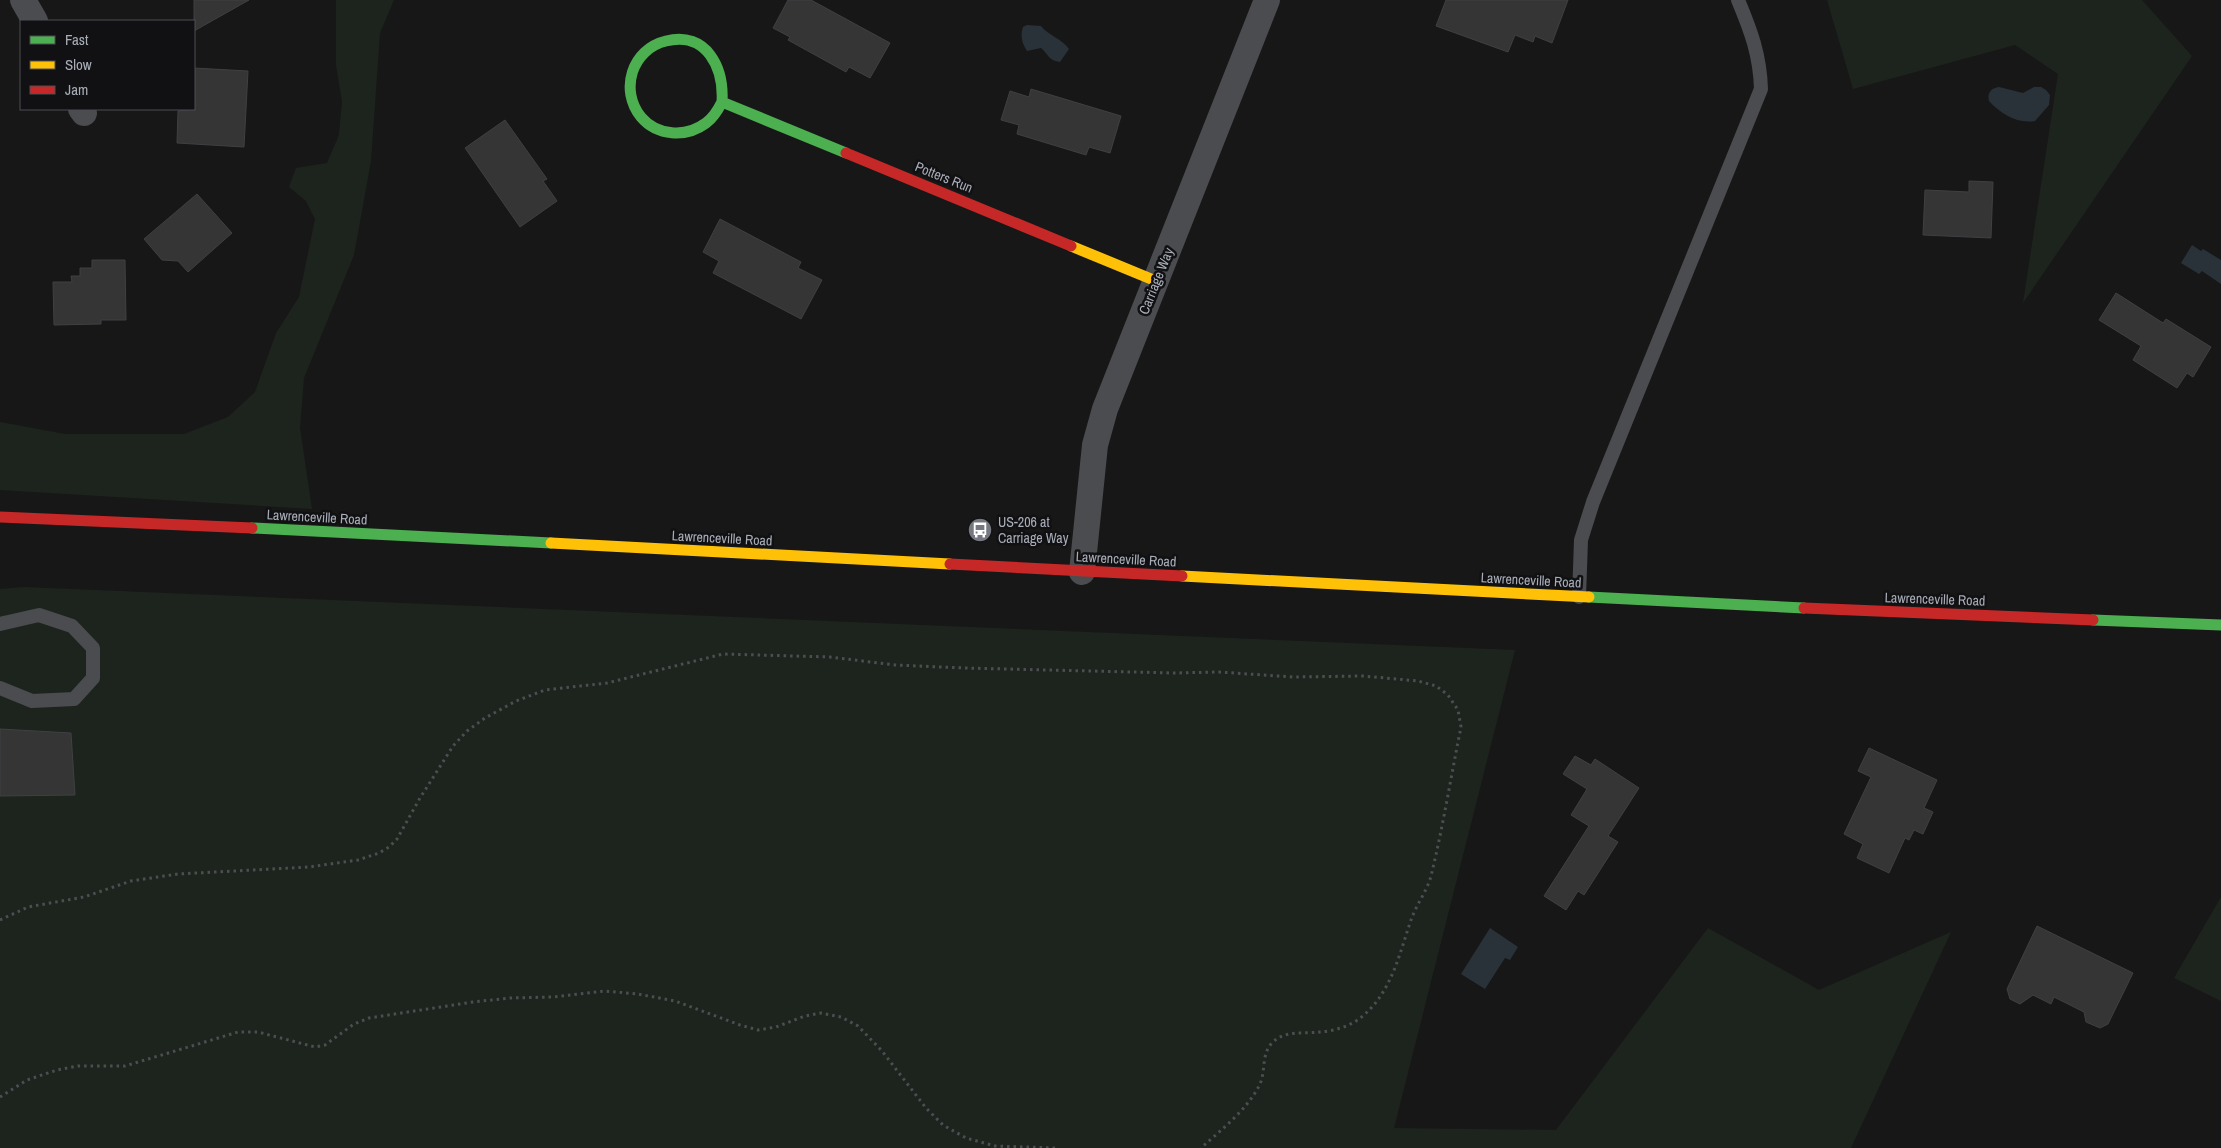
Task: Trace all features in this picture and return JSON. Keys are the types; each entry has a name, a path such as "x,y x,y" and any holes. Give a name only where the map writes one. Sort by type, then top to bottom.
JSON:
{"main road":[{"path":"668,40 684,40 699,46 712,56 720,69 724,85 722,102 715,115 704,125 691,132 676,134 662,132 648,125 638,114 631,101 629,86 632,70 640,56 652,46 668,40"},
{"name":"Potters Run","path":"722,102 1156,281"},
{"name":"Lawrenceville Road","path":"0,517 131,522 1772,607 2221,626"}],"street":[{"path":"23,0 34,20"},
{"name":"Carriage Way","path":"1082,572 1095,445 1105,409 1267,0"}],"lane":[{"path":"1579,597 1581,540 1593,502 1761,89 1760,63 1750,29 1738,0"},
{"path":"0,624 39,614 72,626 93,648 92,678 74,699 32,701 0,688"}],"path":[{"path":"0,920 28,907 84,897 131,881 178,874 309,867 358,860 379,853 397,839 452,746 467,731 485,718 516,701 545,690 607,683 723,654 830,657 894,665 973,668 1174,673 1219,672 1293,677 1362,676 1418,681 1436,686 1448,695 1458,710 1460,727 1431,878 1416,906 1388,985 1378,1000 1359,1019 1343,1028 1322,1032 1293,1033 1280,1036 1272,1042 1266,1051 1260,1083 1251,1099 1201,1148"},
{"path":"0,1097 27,1080 57,1070 78,1066 125,1066 238,1032 258,1032 315,1047 325,1045 354,1024 369,1018 473,1002 510,998 554,997 604,991 638,994 675,1001 758,1030 776,1027 805,1016 821,1013 841,1017 858,1026 882,1051 926,1108 943,1125 966,1138 995,1146 1056,1148"}],"shaded area":[{"path":"336,0 394,0 380,33 371,161 354,255 304,378 300,428 312,509 0,490 0,422 65,434 184,434 228,417 255,392 276,333 299,297 315,219 306,201 289,187 296,168 327,163 339,135 342,101 336,65"},
{"path":"1827,0 2142,0 2192,56 2023,303 2058,74 2015,45 1853,89"},
{"path":"1027,25 1041,26 1066,45 1069,49 1060,62 1051,59 1041,48 1027,51 1023,42 1022,30"},
{"path":"1999,87 2023,93 2034,87 2041,87 2050,95 2049,105 2035,121 2028,122 2010,117 1989,101 1990,91"},
{"path":"2192,245 2201,251 2203,249 2221,260 2221,284 2202,271 2199,274 2181,263"},
{"path":"24,587 1515,650 1394,1128 1556,1130 1708,928 1819,990 1951,932 1851,1148 0,1148 0,589"},
{"path":"2221,897 2221,1001 2174,978"},
{"path":"1490,928 1518,947 1510,960 1505,958 1485,989 1461,974"}],"building":[{"path":"194,0 249,0 195,30"},
{"path":"788,0 811,0 890,43 870,78 849,67 846,72 788,40 790,37 773,28"},
{"path":"1446,0 1568,0 1552,43 1535,36 1533,42 1515,35 1508,52 1436,26"},
{"path":"195,68 248,71 244,147 177,143 178,111 195,110"},
{"path":"1031,89 1121,116 1110,153 1089,147 1086,155 1017,134 1019,125 1001,120 1010,91 1029,97"},
{"path":"505,120 547,179 543,181 557,201 520,227 465,148"},
{"path":"1969,181 1993,182 1991,238 1923,235 1925,190 1969,192"},
{"path":"197,194 232,233 188,272 178,261 162,260 144,239"},
{"path":"720,219 801,262 798,268 822,280 801,319 713,273 719,261 703,252"},
{"path":"92,260 125,260 126,320 101,320 101,324 54,325 53,282 72,282 71,276 80,276 80,268 92,268"},
{"path":"2116,293 2163,323 2166,319 2211,347 2193,377 2187,373 2177,388 2133,360 2141,346 2099,320"},
{"path":"0,729 71,733 75,795 0,796"},
{"path":"1869,748 1937,780 1924,808 1933,812 1923,834 1914,830 1909,840 1905,838 1889,873 1857,858 1863,844 1844,834 1871,777 1858,771"},
{"path":"1575,756 1591,765 1595,759 1639,788 1608,836 1618,842 1584,895 1578,891 1566,910 1544,896 1589,826 1571,815 1587,789 1563,774"},
{"path":"2037,926 2133,973 2108,1024 2100,1028 2086,1022 2084,1012 2054,997 2051,1004 2033,995 2020,1004 2010,999 2007,989"}],"traffic: fast":[{"path":"722,102 711,119 698,128 681,133 663,131 655,128 641,117 634,106 630,83 632,72 637,61 654,45 680,39 692,42 702,47 716,65 722,89 722,102 846,153"},
{"path":"252,528 551,543"},
{"path":"1589,597 1804,608"},
{"path":"2093,620 2221,625"}],"traffic: slow":[{"path":"1071,246 1156,281"},
{"path":"551,543 950,564"},
{"path":"1182,576 1589,597"}],"traffic: jam":[{"path":"846,153 1071,246"},
{"path":"0,517 252,528"},
{"path":"950,564 1182,576"},
{"path":"1804,608 2093,620"}],"place":[{"name":"US-206 at Carriage Way","path":"980,530"}]}
